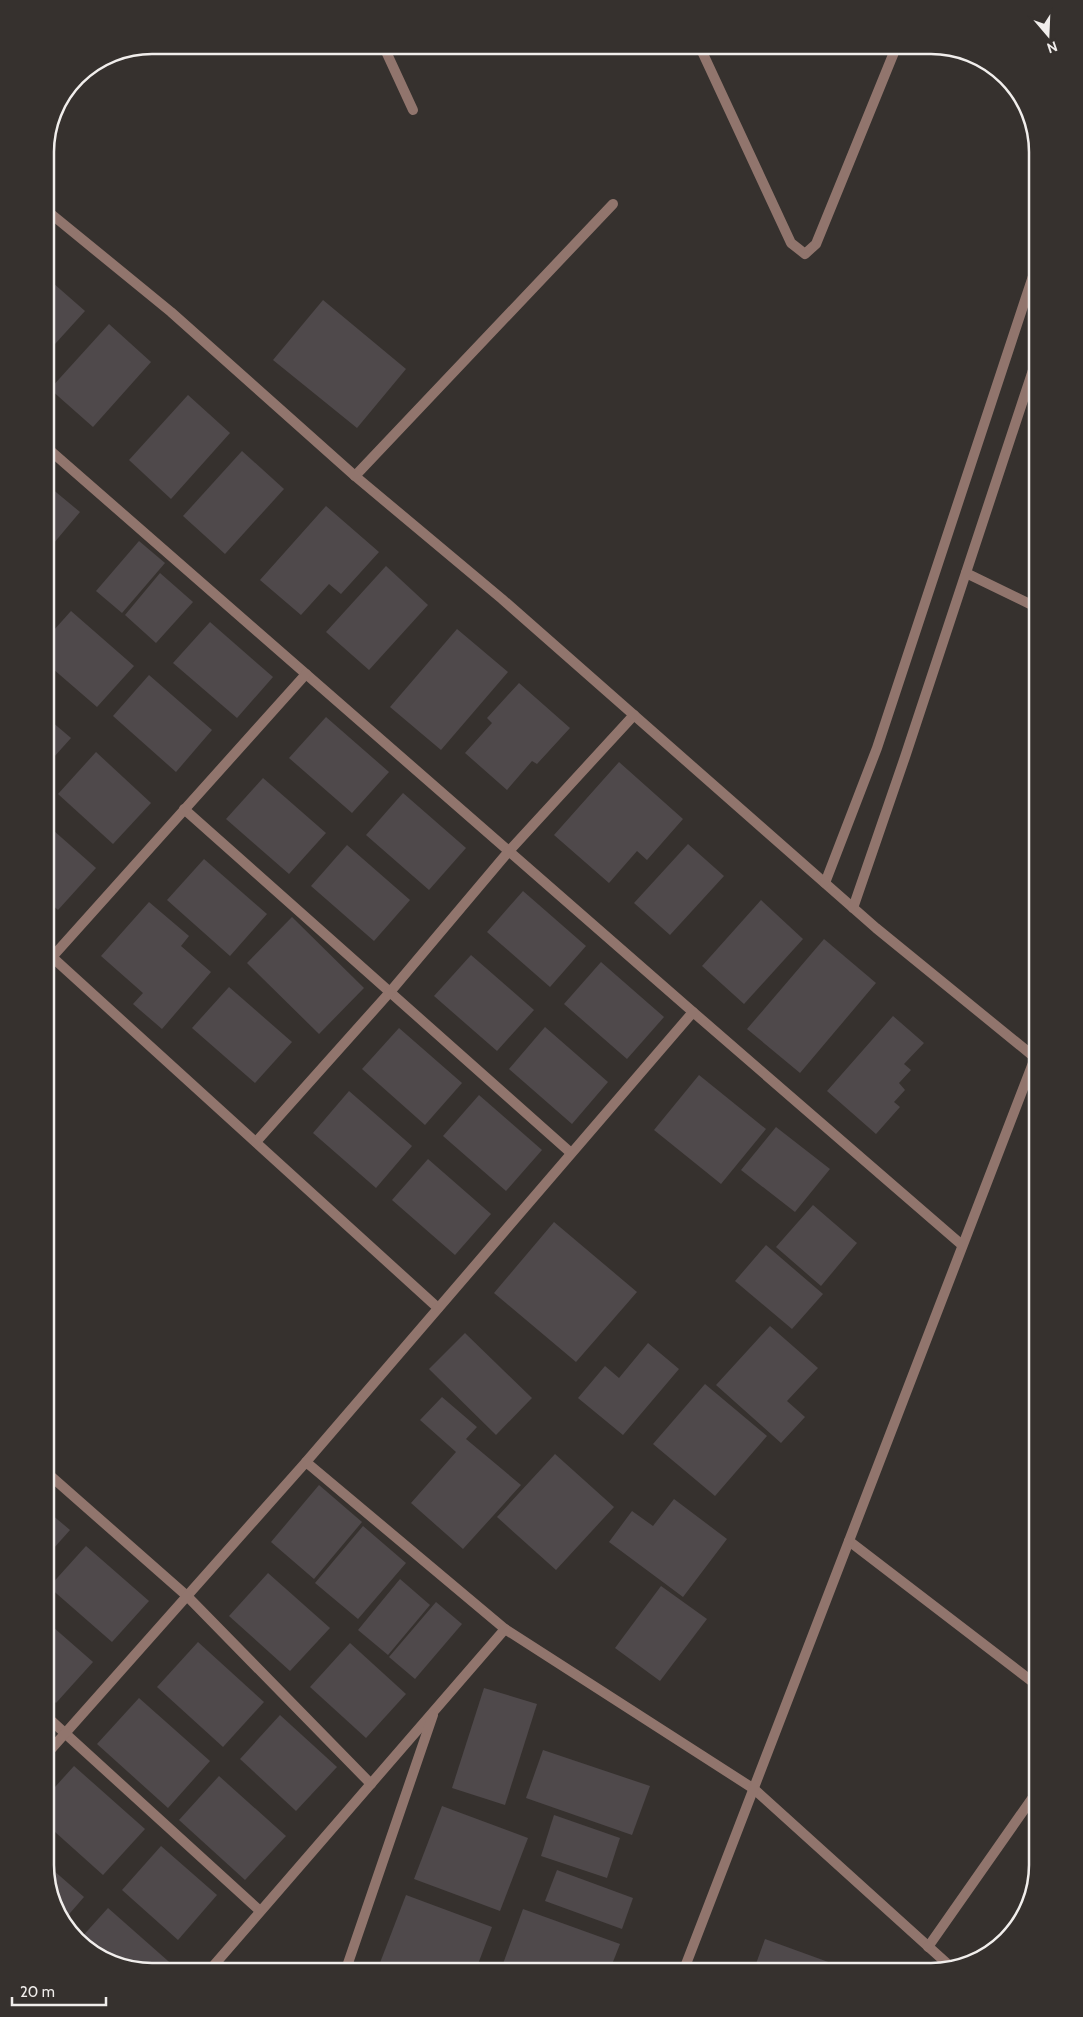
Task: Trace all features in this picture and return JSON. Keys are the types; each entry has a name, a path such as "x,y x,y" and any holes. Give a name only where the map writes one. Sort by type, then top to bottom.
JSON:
{"street":[{"path":"387,54 413,110"},
{"path":"702,54 791,243 806,254 816,244 893,54"},
{"path":"355,476 612,204"},
{"path":"54,216 171,312 355,476 502,599 853,908 1029,1050"},
{"path":"824,883 877,748 1029,288"},
{"path":"853,908 1029,381"},
{"path":"54,454 962,1245"},
{"path":"966,573 1029,604"},
{"path":"54,955 306,674"},
{"path":"256,1142 390,992 509,851 634,715"},
{"path":"184,809 571,1153"},
{"path":"54,959 438,1308"},
{"path":"54,1746 306,1462 693,1012"},
{"path":"686,1963 962,1245 1029,1076"},
{"path":"306,1462 505,1629 754,1789 945,1962"},
{"path":"54,1479 187,1596 371,1784"},
{"path":"849,1541 1029,1679"},
{"path":"216,1963 505,1629"},
{"path":"348,1963 435,1709"},
{"path":"54,1723 260,1911"},
{"path":"928,1946 1029,1803"}],"building":[{"path":"54,284 85,311 54,345"},
{"path":"323,300 406,369 357,428 273,360"},
{"path":"109,324 151,362 93,427 54,393 54,385"},
{"path":"188,395 230,433 171,499 129,460"},
{"path":"242,451 284,489 225,554 183,516"},
{"path":"54,490 80,512 54,543"},
{"path":"326,506 379,552 341,594 329,584 301,615 260,580"},
{"path":"139,541 165,563 122,613 96,591"},
{"path":"386,566 428,605 369,670 326,632"},
{"path":"160,573 193,602 156,643 125,615"},
{"path":"71,611 134,666 97,707 54,670 54,630"},
{"path":"210,622 273,677 237,718 173,663"},
{"path":"457,629 508,672 441,750 390,707"},
{"path":"149,675 212,730 176,772 113,716"},
{"path":"519,683 570,728 537,764 532,761 507,790 465,753 492,723 487,718"},
{"path":"326,717 389,772 352,813 289,758"},
{"path":"54,724 71,738 54,757"},
{"path":"96,752 151,803 113,844 58,794"},
{"path":"619,762 683,819 647,860 637,851 609,883 554,835"},
{"path":"263,778 326,833 289,874 226,819"},
{"path":"403,793 466,848 429,890 366,835"},
{"path":"54,831 96,868 58,910 54,907"},
{"path":"688,844 724,876 670,935 634,903"},
{"path":"347,845 410,900 374,941 311,886"},
{"path":"204,859 267,914 230,956 167,900"},
{"path":"523,891 586,946 550,987 487,932"},
{"path":"761,900 803,939 744,1004 702,966"},
{"path":"149,902 189,936 181,946 211,972 162,1029 133,1004 143,993 101,956"},
{"path":"292,917 364,988 319,1034 247,963"},
{"path":"824,939 876,983 800,1073 747,1029"},
{"path":"471,955 534,1010 497,1051 434,996"},
{"path":"601,962 664,1017 627,1059 564,1004"},
{"path":"229,987 292,1042 255,1083 192,1028"},
{"path":"893,1016 924,1043 904,1064 911,1070 899,1083 905,1090 894,1102 900,1107 876,1134 827,1091"},
{"path":"545,1027 608,1082 572,1124 509,1069"},
{"path":"399,1028 462,1083 425,1125 362,1069"},
{"path":"699,1075 766,1129 721,1184 654,1130"},
{"path":"349,1091 412,1146 376,1188 313,1133"},
{"path":"479,1095 542,1150 506,1191 443,1136"},
{"path":"776,1127 830,1169 795,1212 741,1170"},
{"path":"428,1159 491,1214 455,1255 392,1200"},
{"path":"813,1205 857,1243 821,1286 776,1247"},
{"path":"554,1222 637,1292 576,1362 494,1293"},
{"path":"766,1245 823,1294 792,1329 735,1281"},
{"path":"770,1326 818,1368 787,1401 805,1417 781,1443 716,1385"},
{"path":"465,1333 532,1398 496,1435 429,1369"},
{"path":"648,1343 679,1369 623,1435 578,1398 605,1366 619,1378"},
{"path":"705,1384 767,1436 715,1496 653,1444"},
{"path":"442,1397 477,1427 466,1439 521,1485 463,1549 411,1503 456,1452 420,1420"},
{"path":"555,1454 614,1507 556,1570 497,1517"},
{"path":"319,1485 362,1522 314,1579 271,1542"},
{"path":"674,1499 727,1539 683,1597 609,1542 632,1511 653,1526"},
{"path":"54,1517 70,1530 54,1548"},
{"path":"363,1526 406,1563 358,1619 315,1583"},
{"path":"86,1546 149,1601 112,1642 54,1591 54,1581"},
{"path":"268,1573 330,1628 290,1671 229,1616"},
{"path":"400,1579 430,1605 388,1655 358,1630"},
{"path":"661,1586 707,1619 660,1681 615,1648"},
{"path":"436,1602 462,1624 415,1679 389,1657"},
{"path":"54,1628 93,1662 56,1703 54,1701"},
{"path":"198,1642 264,1702 223,1747 157,1687"},
{"path":"350,1643 406,1694 366,1738 310,1687"},
{"path":"484,1688 537,1704 505,1805 452,1788"},
{"path":"139,1698 210,1761 168,1808 97,1744"},
{"path":"280,1715 337,1767 296,1811 240,1759"},
{"path":"543,1750 650,1786 632,1835 526,1798"},
{"path":"74,1766 145,1829 103,1875 54,1831 54,1788"},
{"path":"219,1776 286,1836 245,1880 179,1820"},
{"path":"442,1806 528,1838 500,1911 414,1879"},
{"path":"554,1815 620,1838 607,1878 541,1856"},
{"path":"161,1846 217,1895 178,1940 122,1890"},
{"path":"557,1870 633,1898 622,1929 545,1901"},
{"path":"54,1871 84,1897 68,1915 57,1891"},
{"path":"406,1895 492,1927 478,1963 380,1963"},
{"path":"108,1908 170,1963 145,1963 120,1958 97,1947 83,1936"},
{"path":"523,1909 620,1944 613,1963 503,1963"},
{"path":"765,1939 831,1963 756,1963"}]}
